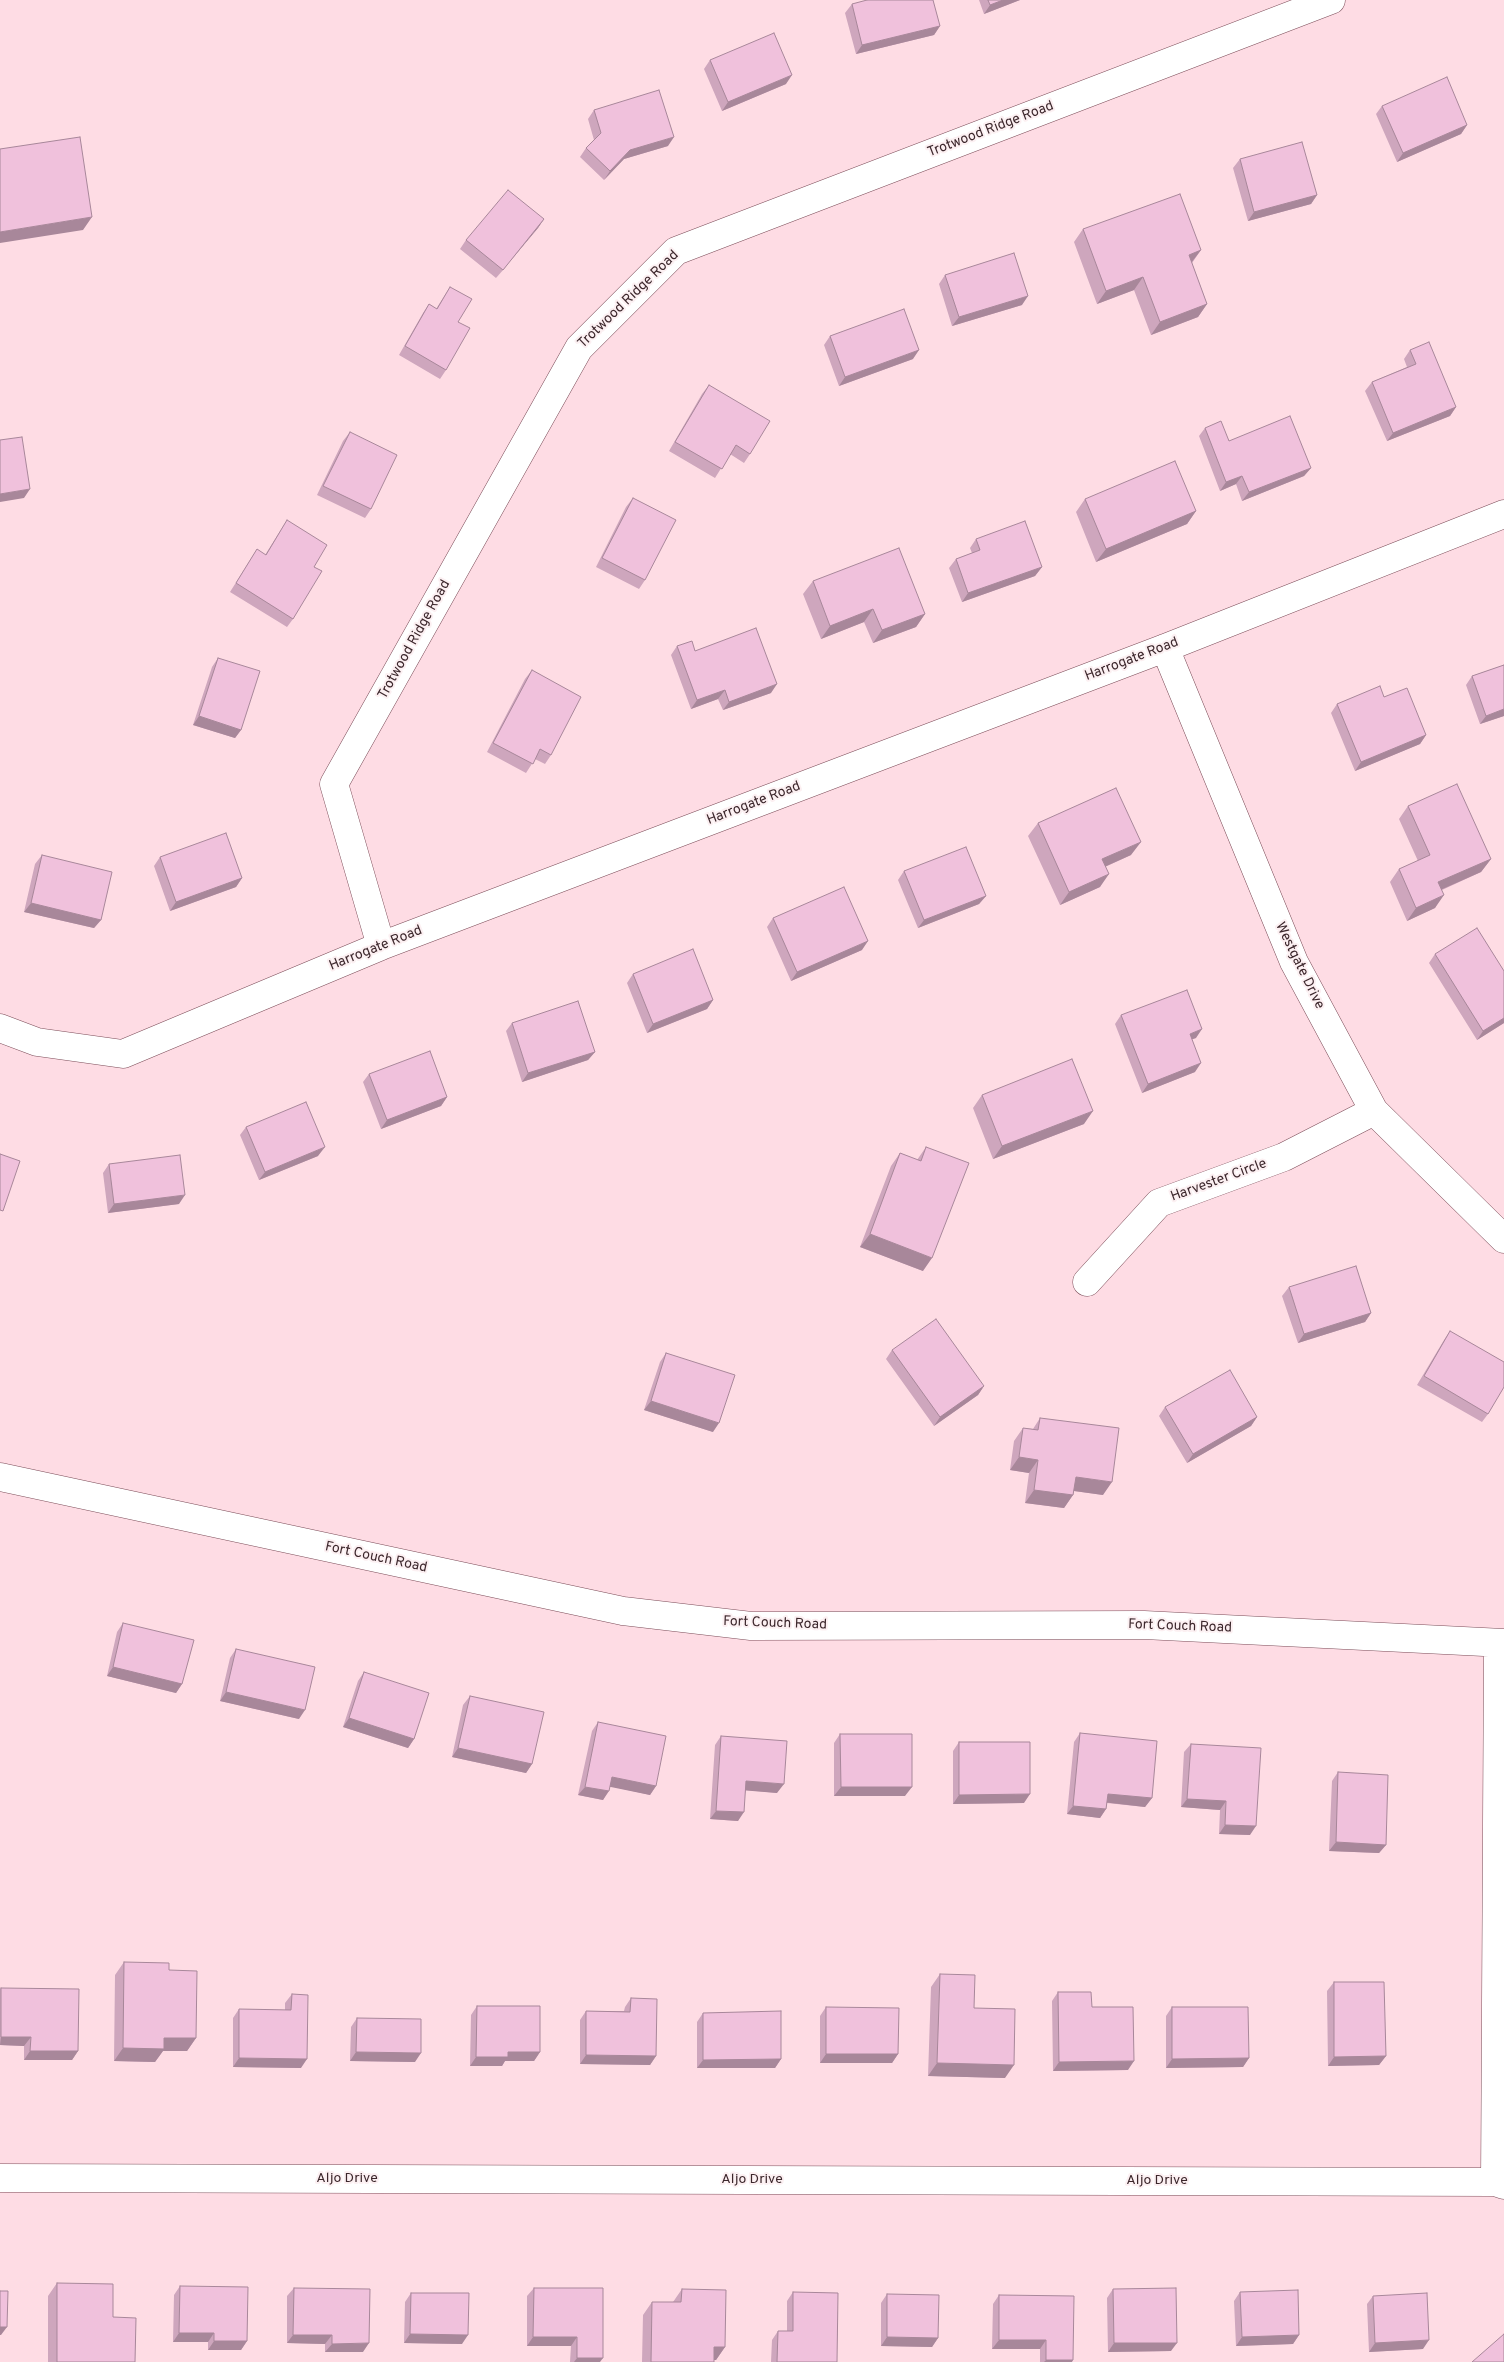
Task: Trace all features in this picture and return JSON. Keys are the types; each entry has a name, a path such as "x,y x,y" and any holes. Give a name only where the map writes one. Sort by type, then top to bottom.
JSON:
{"street":[{"name":"Trotwood Ridge Road","path":"381,946 334,784 579,348 676,251 1331,0"},
{"name":"Harrogate Road","path":"0,1028 37,1042 123,1054 381,946 1165,648 1504,514"},
{"name":"Westgate Drive","path":"1165,648 1294,962 1374,1111 1504,1238"},
{"name":"Harvester Circle","path":"1087,1282 1159,1203 1284,1157 1374,1111"},
{"name":"Fort Couch Road","path":"0,1476 623,1611 751,1626 1144,1625 1501,1643"},
{"path":"1500,2183 1501,1643"},
{"name":"Aljo Drive","path":"0,2178 1500,2183"}],"building":[{"path":"867,0 933,0 940,26 862,45 852,4"},
{"path":"988,0 1003,0 990,5"},
{"path":"774,33 792,75 728,102 710,60"},
{"path":"1447,77 1467,125 1403,153 1382,106"},
{"path":"659,90 674,137 630,150 610,171 586,148 601,133 594,110"},
{"path":"80,137 92,217 0,232 0,149"},
{"path":"1302,142 1317,195 1254,212 1240,159"},
{"path":"508,190 544,219 503,270 466,240"},
{"path":"1180,194 1201,250 1189,255 1207,304 1160,322 1143,277 1106,291 1083,229"},
{"path":"1014,253 1028,296 959,317 945,275"},
{"path":"450,287 472,299 458,322 470,328 446,370 405,346 429,304 437,309"},
{"path":"904,309 919,350 845,377 830,336"},
{"path":"1429,342 1456,407 1393,433 1372,382 1416,364 1410,350"},
{"path":"709,385 770,421 750,454 736,445 722,469 675,442"},
{"path":"1290,416 1311,468 1249,492 1242,476 1226,482 1205,428 1221,421 1229,441"},
{"path":"350,432 397,455 371,509 323,486"},
{"path":"22,437 30,489 0,494 0,440"},
{"path":"1175,461 1196,511 1106,549 1085,499"},
{"path":"633,498 676,520 645,580 602,558"},
{"path":"287,520 327,545 314,567 322,571 293,619 236,583 257,549 266,555"},
{"path":"1025,521 1042,567 968,593 956,559 980,550 976,539"},
{"path":"899,548 925,614 882,630 873,609 830,626 813,581"},
{"path":"756,628 777,684 729,702 725,690 697,700 677,646 692,641 695,651"},
{"path":"218,658 260,671 241,730 199,716"},
{"path":"1504,665 1504,709 1486,716 1472,676"},
{"path":"532,670 581,697 551,755 540,749 533,764 493,743"},
{"path":"1380,686 1384,697 1407,688 1426,735 1361,762 1337,704"},
{"path":"1457,784 1491,859 1438,882 1444,895 1416,908 1399,869 1430,855 1408,806"},
{"path":"1116,788 1141,842 1102,859 1109,874 1069,892 1038,823"},
{"path":"226,833 242,878 176,902 160,857"},
{"path":"966,847 986,896 924,920 904,871"},
{"path":"42,855 112,872 101,920 31,903"},
{"path":"844,887 868,941 797,972 773,918"},
{"path":"1477,928 1504,971 1504,1018 1483,1031 1435,954"},
{"path":"693,949 713,1000 653,1024 633,974"},
{"path":"1187,990 1202,1029 1190,1034 1201,1063 1148,1084 1121,1015"},
{"path":"578,1001 595,1052 528,1073 512,1023"},
{"path":"430,1051 447,1097 387,1120 369,1074"},
{"path":"1072,1059 1093,1111 1002,1146 982,1095"},
{"path":"306,1102 325,1147 265,1172 246,1127"},
{"path":"926,1147 969,1163 932,1258 870,1234 900,1153 921,1161"},
{"path":"0,1154 20,1161 3,1211 0,1210"},
{"path":"180,1155 185,1195 114,1204 109,1164"},
{"path":"1356,1266 1371,1313 1304,1334 1289,1287"},
{"path":"936,1319 984,1386 940,1417 892,1350"},
{"path":"1450,1331 1504,1362 1504,1387 1488,1414 1424,1376"},
{"path":"666,1353 735,1375 719,1423 651,1401"},
{"path":"1230,1370 1257,1417 1193,1454 1165,1407"},
{"path":"1040,1418 1119,1428 1112,1482 1076,1477 1073,1495 1034,1490 1038,1460 1019,1457 1023,1428 1038,1430"},
{"path":"123,1623 194,1640 182,1684 113,1667"},
{"path":"236,1649 315,1667 305,1710 226,1692"},
{"path":"364,1672 429,1693 414,1739 349,1718"},
{"path":"470,1696 544,1712 532,1764 458,1748"},
{"path":"598,1722 666,1736 656,1786 612,1777 609,1791 585,1787"},
{"path":"1080,1733 1157,1741 1152,1798 1108,1794 1106,1809 1073,1806"},
{"path":"840,1734 912,1734 912,1787 841,1787"},
{"path":"721,1736 787,1741 784,1784 746,1781 744,1812 716,1811"},
{"path":"959,1742 1030,1742 1030,1794 959,1795"},
{"path":"1191,1744 1261,1748 1256,1826 1225,1825 1226,1801 1187,1799"},
{"path":"1338,1772 1388,1775 1386,1845 1336,1842"},
{"path":"124,1962 169,1963 169,1970 197,1971 196,2038 164,2038 164,2049 123,2048"},
{"path":"940,1974 975,1975 974,2008 1015,2009 1014,2065 937,2063"},
{"path":"1334,1982 1384,1982 1386,2056 1334,2057"},
{"path":"1,1988 79,1989 78,2051 30,2051 31,2037 1,2037"},
{"path":"1058,1992 1091,1992 1092,2007 1133,2007 1134,2061 1059,2062"},
{"path":"292,1994 308,1995 307,2059 239,2058 239,2009 291,2010"},
{"path":"631,1998 657,1999 656,2056 586,2055 586,2011 630,2012"},
{"path":"477,2006 540,2006 540,2052 508,2052 508,2057 476,2057"},
{"path":"826,2007 899,2008 898,2054 826,2054"},
{"path":"1172,2007 1248,2007 1249,2058 1172,2059"},
{"path":"781,2011 781,2059 703,2060 703,2013"},
{"path":"357,2018 421,2019 421,2053 356,2052"},
{"path":"57,2283 113,2284 113,2317 136,2318 135,2362 57,2362"},
{"path":"180,2286 248,2287 247,2341 214,2341 214,2333 179,2333"},
{"path":"294,2288 370,2289 369,2343 332,2344 332,2335 293,2335"},
{"path":"534,2288 603,2288 603,2358 577,2358 577,2337 533,2337"},
{"path":"1176,2288 1177,2343 1114,2343 1113,2289"},
{"path":"682,2289 726,2290 725,2347 714,2347 714,2362 651,2362 652,2302 681,2302"},
{"path":"1298,2290 1299,2335 1242,2337 1240,2292"},
{"path":"0,2291 8,2291 7,2327 0,2327"},
{"path":"793,2292 838,2293 837,2362 777,2362 778,2331 793,2331"},
{"path":"411,2293 469,2293 468,2335 410,2334"},
{"path":"1427,2293 1429,2340 1375,2343 1373,2296"},
{"path":"887,2294 939,2295 938,2338 887,2337"},
{"path":"999,2295 1074,2296 1073,2360 1046,2360 1046,2340 999,2340"},
{"path":"1504,2334 1504,2362 1472,2362"}]}
